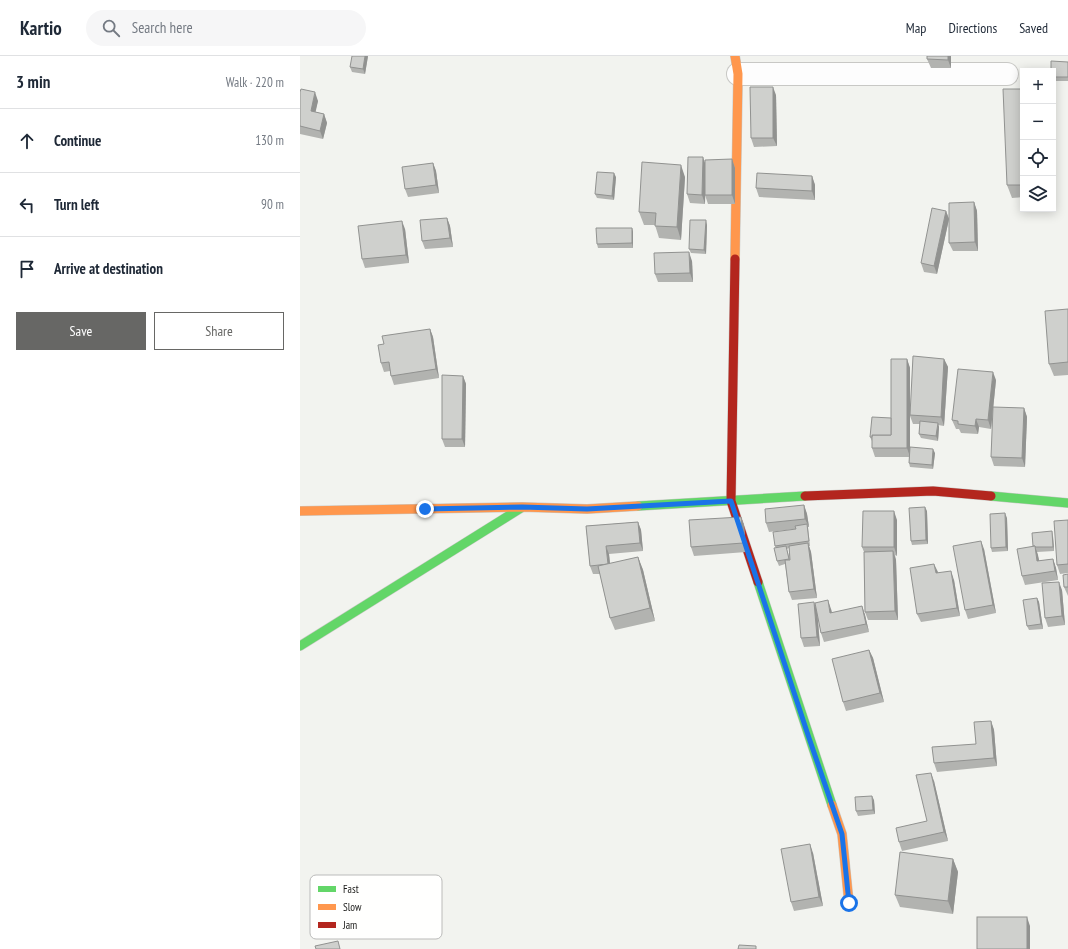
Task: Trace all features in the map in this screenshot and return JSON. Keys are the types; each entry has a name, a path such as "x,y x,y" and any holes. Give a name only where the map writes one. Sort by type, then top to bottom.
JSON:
{"street":[{"path":"849,903 842,834 731,501 736,65 1007,74"},
{"path":"300,511 522,507 587,509 847,494 933,492 1068,503"},
{"path":"300,646 522,507"}],"building":[{"path":"352,56 365,56 363,69 350,67"},
{"path":"927,56 948,56 948,60 927,59"},
{"path":"1051,61 1068,62 1068,77 1056,77 1056,68 1051,68"},
{"path":"750,87 773,87 773,138 751,138"},
{"path":"301,89 315,92 311,111 324,114 320,131 300,126"},
{"path":"1003,89 1020,89 1020,185 1007,185"},
{"path":"688,157 703,157 702,195 687,194"},
{"path":"732,159 732,195 705,195 705,160"},
{"path":"642,162 681,165 677,227 655,226 656,213 639,212"},
{"path":"433,163 436,185 405,189 402,167"},
{"path":"597,172 614,173 612,196 595,194"},
{"path":"757,173 812,176 812,191 756,188"},
{"path":"974,202 975,242 949,243 949,203"},
{"path":"932,208 946,211 934,266 921,263"},
{"path":"447,218 450,238 422,241 420,220"},
{"path":"690,220 706,220 704,250 689,249"},
{"path":"402,221 406,255 362,259 358,226"},
{"path":"596,228 632,228 632,243 597,244"},
{"path":"689,252 690,273 655,274 654,253"},
{"path":"1068,309 1068,362 1049,364 1045,311"},
{"path":"430,329 436,369 391,376 389,362 381,363 378,345 384,344 382,336"},
{"path":"913,356 944,359 941,417 910,415"},
{"path":"891,359 907,359 907,448 872,448 872,435 891,435"},
{"path":"958,369 993,372 988,420 976,419 975,426 958,424 958,421 952,420"},
{"path":"442,375 463,376 462,439 442,439"},
{"path":"993,407 1024,408 1022,458 991,457"},
{"path":"872,417 891,418 891,435 872,435 872,437 870,437"},
{"path":"920,421 938,423 936,436 919,434"},
{"path":"910,447 933,449 932,465 909,463"},
{"path":"804,505 805,519 766,523 765,509"},
{"path":"925,507 926,540 911,541 909,508"},
{"path":"863,511 894,511 894,547 862,547"},
{"path":"1005,513 1006,547 991,548 990,514"},
{"path":"741,517 743,543 691,547 689,520"},
{"path":"1068,520 1068,564 1057,565 1054,521"},
{"path":"638,522 640,543 606,546 608,564 590,566 586,526"},
{"path":"807,524 809,541 775,546 773,532 796,529 795,526"},
{"path":"1052,531 1053,547 1033,546 1032,533"},
{"path":"981,541 993,605 965,610 953,546"},
{"path":"808,543 814,589 789,592 785,560 790,560 789,546"},
{"path":"786,546 789,559 777,561 774,548"},
{"path":"1035,546 1037,561 1053,559 1055,571 1022,576 1017,549"},
{"path":"893,551 895,611 865,612 864,552"},
{"path":"638,557 650,608 610,618 598,566"},
{"path":"934,564 936,573 951,571 957,608 917,614 910,568"},
{"path":"1068,574 1068,587 1064,587 1063,575"},
{"path":"1059,582 1062,616 1045,618 1042,583"},
{"path":"1037,598 1041,624 1027,626 1023,600"},
{"path":"828,600 830,613 862,606 866,624 821,633 815,603"},
{"path":"814,602 817,637 801,638 798,604"},
{"path":"869,650 880,693 843,702 832,659"},
{"path":"991,721 994,758 934,763 932,747 976,744 974,722"},
{"path":"931,773 944,832 899,842 896,828 927,821 916,775"},
{"path":"872,796 873,810 856,811 855,797"},
{"path":"810,844 819,897 791,902 781,849"},
{"path":"900,852 953,859 948,901 895,895"},
{"path":"977,917 1027,917 1027,949 977,949"},
{"path":"338,941 340,949 316,949 315,946"},
{"path":"739,945 756,946 756,949 738,949"}],"traffic: fast":[{"path":"638,506 805,496"},
{"path":"991,496 1068,503"},
{"path":"300,646 521,508"},
{"path":"758,582 832,805"}],"traffic: slow":[{"path":"735,56 738,74 735,259"},
{"path":"300,511 522,507 587,509 638,506"},
{"path":"832,805 842,834 849,903"}],"traffic: jam":[{"path":"735,259 731,501 758,582"},
{"path":"805,496 933,491 991,496"}],"route":[{"path":"425,509 522,507 587,509 731,501 842,834 849,903"}]}
